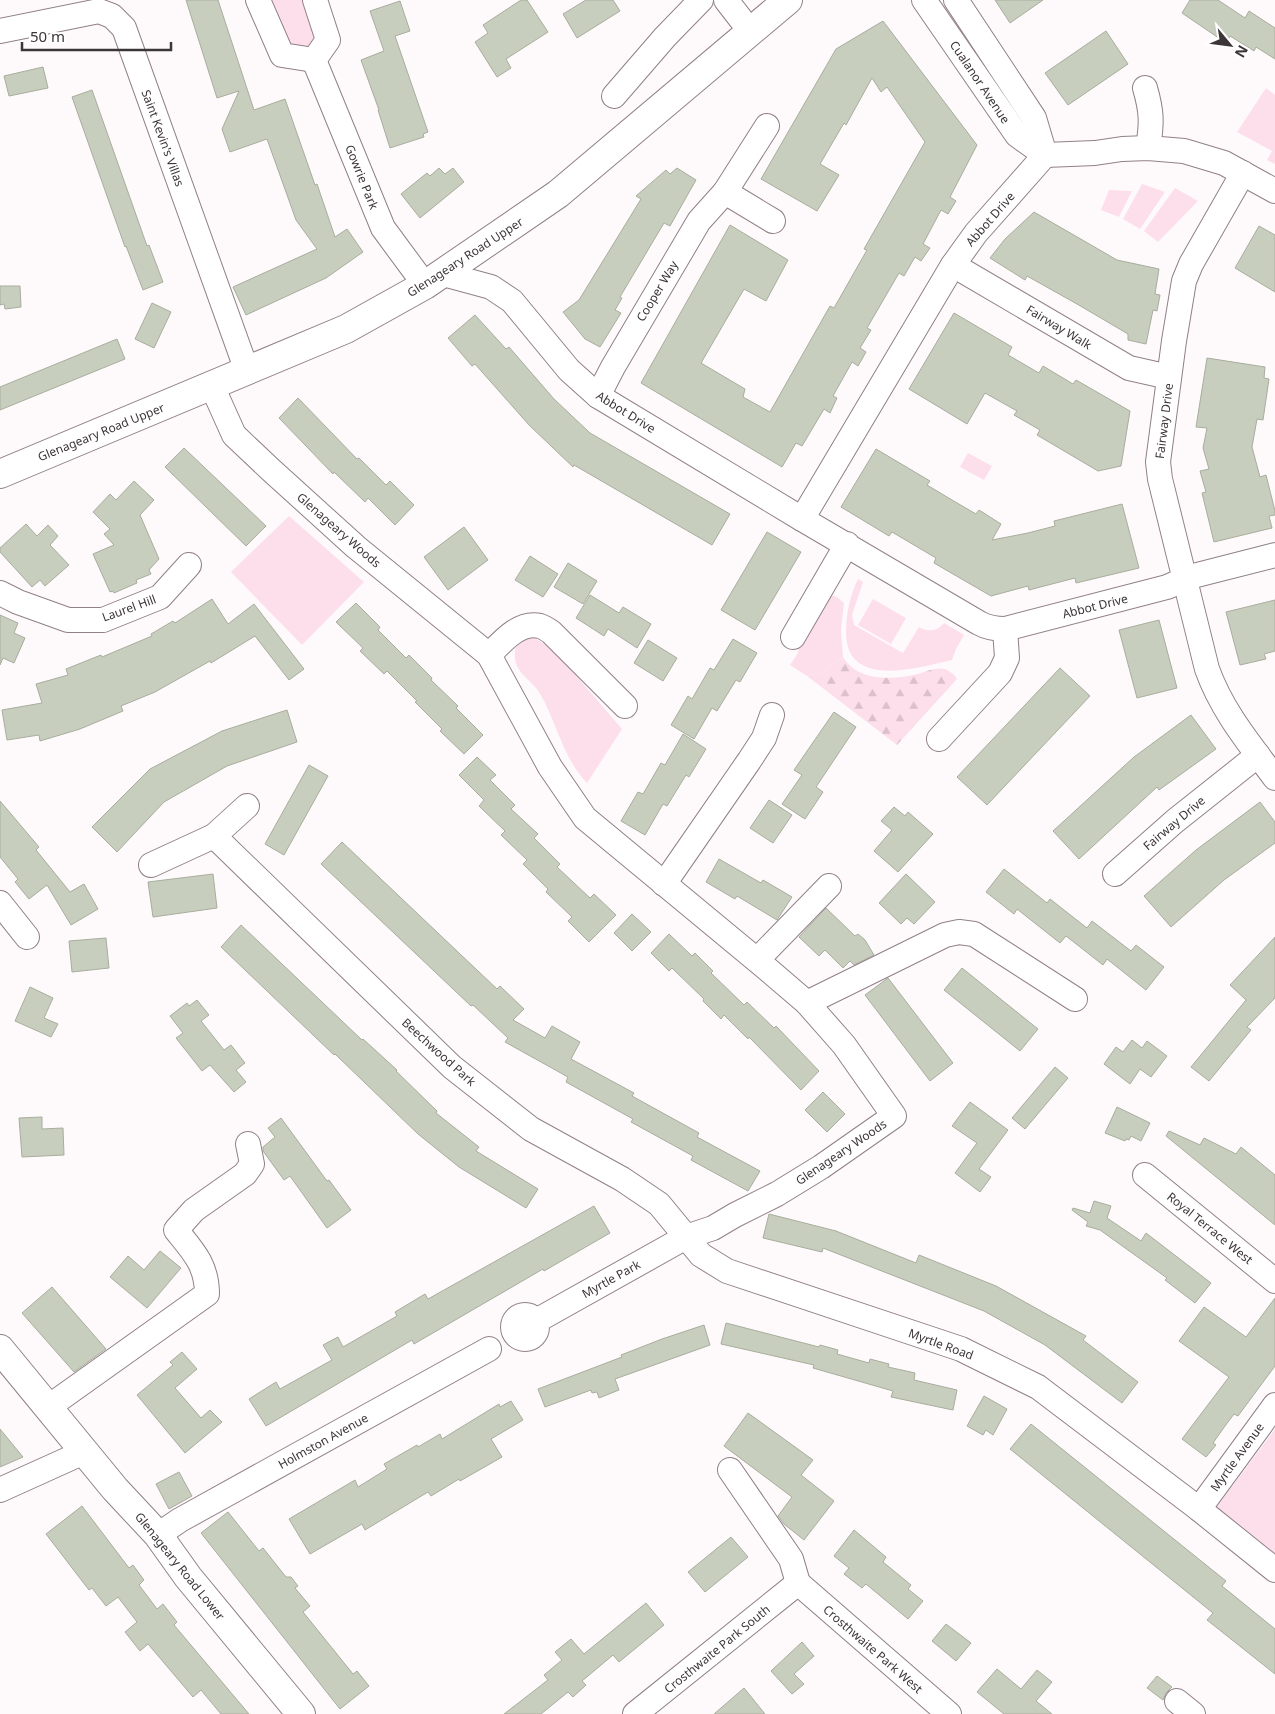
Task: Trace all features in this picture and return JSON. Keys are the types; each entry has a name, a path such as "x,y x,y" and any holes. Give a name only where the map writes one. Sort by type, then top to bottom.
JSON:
{"main road":[{"name":"Glenageary Road Upper","path":"0,474 346,329 434,280 558,194 788,0"},
{"name":"Glenageary Road Lower","path":"0,1350 114,1488 158,1535 188,1577 301,1714"}],"street":[{"path":"258,0 282,56 314,60 328,40 316,0"},
{"path":"614,96 665,37 701,0"},
{"path":"726,0 750,31"},
{"name":"Cualanor Avenue","path":"924,0 1017,135 1045,155"},
{"name":"Cualanor Avenue","path":"956,0 1034,118 1045,155"},
{"name":"Saint Kevin's Villas","path":"0,31 98,11 112,16 124,28 247,371"},
{"name":"Gowrie Park","path":"314,60 383,228 434,280"},
{"path":"1145,88 1151,107 1152,120 1148,148"},
{"name":"Cooper Way","path":"598,396 613,367 699,221 725,192 766,126"},
{"path":"1045,155 1148,148 1184,151 1218,161 1275,191"},
{"name":"Abbot Drive","path":"802,519 953,264 976,233 1045,155"},
{"name":"Fairway Drive","path":"1243,173 1187,273 1169,377 1158,462 1160,479 1184,580 1213,686 1226,711 1275,778"},
{"path":"725,192 773,221"},
{"name":"Fairway Walk","path":"953,264 1129,368 1169,377"},
{"name":"Abbot Drive","path":"434,280 491,287 502,293 529,319 570,370 598,396 988,628 1005,628 1157,590 1184,580 1275,555"},
{"name":"Glenageary Woods","path":"212,386 234,434 271,470 356,547 489,655 550,766 585,818 757,960 806,1003 844,1045 894,1116 821,1167 777,1194 713,1228 686,1238"},
{"path":"793,637 847,544"},
{"name":"Laurel Hill","path":"0,593 18,602 68,620 103,620 160,597 188,565"},
{"path":"489,655 508,636 518,630 530,626 540,626 551,632 625,706"},
{"path":"939,739 1000,673 1007,658 1005,628"},
{"path":"664,884 764,738 772,715"},
{"name":"Fairway Drive","path":"1115,874 1175,821 1258,755"},
{"path":"151,865 214,836 247,806"},
{"name":"Beechwood Park","path":"214,836 452,1067 530,1129 622,1179 659,1204 686,1238"},
{"path":"757,960 829,886"},
{"path":"0,903 27,937"},
{"path":"806,1003 945,935 958,932 974,934 1076,999"},
{"path":"47,1408 207,1294 207,1284 201,1262 176,1230 194,1210 245,1174 252,1164 248,1144"},
{"name":"Royal Terrace West","path":"1145,1175 1275,1281"},
{"name":"Myrtle Park","path":"536,1321 686,1238"},
{"name":"Myrtle Road","path":"686,1238 701,1255 727,1271 961,1349 1038,1387 1199,1509 1275,1570"},
{"name":"Holmston Avenue","path":"158,1535 180,1520 489,1349"},
{"name":"Myrtle Avenue","path":"1199,1509 1275,1405"},
{"path":"0,1490 84,1452"},
{"path":"730,1470 791,1559 798,1583"},
{"name":"Crosthwaite Park South","path":"636,1714 798,1583"},
{"name":"Crosthwaite Park West","path":"798,1583 949,1714"}],"green space":[{"path":"271,0 309,0 318,37 308,47 302,48 289,44"},
{"path":"1266,88 1275,95 1275,164 1267,160 1272,151 1237,132"},
{"path":"1142,184 1165,192 1140,229 1123,219"},
{"path":"1175,188 1198,201 1158,242 1144,231"},
{"path":"1109,190 1132,191 1119,217 1101,210"},
{"path":"968,453 992,466 984,480 960,467"},
{"path":"289,516 364,582 302,645 231,572"},
{"path":"858,579 863,582 852,615 854,625 903,653 919,627 932,630 944,623 964,635 952,660 903,670 886,671 870,668 857,662 849,650 846,631 849,605"},
{"path":"829,594 837,597 844,603 841,630 843,657 825,671 807,676 790,665 798,653 799,644"},
{"path":"873,599 906,618 891,644 858,625"},
{"path":"531,636 554,650 622,729 587,783 571,762 539,692 521,672 516,663 515,654 517,647"},
{"path":"843,657 858,671 877,677 908,676 945,669 957,679 897,745 807,676 825,671"},
{"path":"1275,1429 1275,1556 1216,1508"}],"building":[{"path":"186,0 218,0 254,110 285,99 335,237 347,229 363,252 326,278 246,315 233,287 317,249 296,220 267,139 230,152 222,129 239,91 217,98"},
{"path":"521,0 527,0 548,32 506,59 511,68 497,77 475,42 488,33 483,25"},
{"path":"586,0 613,0 620,11 577,38 563,14"},
{"path":"995,0 1043,0 1010,23"},
{"path":"1190,0 1218,0 1245,18 1249,11 1275,28 1275,59 1256,47 1254,51 1230,36 1226,43 1182,13"},
{"path":"400,1 410,31 395,36 428,132 423,134 424,137 390,148 361,60 384,51 370,11"},
{"path":"883,21 977,145 950,197 956,201 948,214 941,210 923,244 930,248 921,261 915,257 904,276 899,273 867,328 871,330 860,348 866,352 858,366 852,362 833,396 837,398 830,413 824,409 802,446 796,443 782,467 641,383 730,225 788,260 766,301 744,289 701,363 745,389 743,397 770,412 830,306 834,308 867,250 864,249 925,142 887,87 881,92 872,78 846,125 844,123 820,164 839,175 817,211 761,179 836,49"},
{"path":"1106,31 1128,64 1068,105 1045,73"},
{"path":"43,67 48,88 9,96 4,76"},
{"path":"92,90 147,246 149,245 163,282 143,290 125,247 72,97"},
{"path":"439,168 445,174 453,168 464,182 420,218 401,194 427,173 430,176"},
{"path":"677,168 696,180 670,226 664,223 620,297 622,298 615,310 621,313 600,347 585,339 563,312 579,300 641,199 636,196 666,170 670,174"},
{"path":"1034,212 1117,260 1159,269 1155,294 1160,295 1157,311 1153,310 1146,344 1128,340 1128,334 1027,276 1025,280 990,258 1005,239"},
{"path":"1259,226 1275,235 1275,292 1235,268"},
{"path":"0,286 20,286 21,307 5,309 4,304 0,305"},
{"path":"152,303 171,312 154,348 135,339"},
{"path":"954,313 1012,347 1008,355 1039,373 1043,366 1073,384 1076,380 1130,411 1121,466 1098,471 1037,435 1040,430 1014,415 1017,411 985,393 967,424 909,389"},
{"path":"475,315 506,349 509,347 554,399 590,433 730,514 712,545 574,465 573,467 529,425 475,364 472,366 448,338"},
{"path":"117,339 125,359 0,410 0,387"},
{"path":"1207,358 1265,367 1264,378 1269,379 1263,420 1257,419 1252,447 1260,477 1266,475 1275,511 1275,515 1269,516 1272,528 1214,542 1202,493 1206,492 1200,471 1209,469 1203,448 1207,428 1196,427"},
{"path":"298,398 357,459 359,458 386,485 390,481 414,505 395,525 368,498 365,502 334,472 333,474 279,418"},
{"path":"184,448 266,526 246,546 165,467"},
{"path":"876,449 930,481 927,485 952,500 976,514 979,510 1001,524 992,540 1055,526 1054,521 1122,504 1139,568 1076,583 1075,578 1029,590 1028,586 991,596 934,563 936,558 892,532 889,536 841,507"},
{"path":"134,481 154,500 140,515 159,559 149,570 151,574 136,580 137,583 114,593 113,591 110,592 93,554 114,545 104,534 110,529 93,512 110,494 116,500"},
{"path":"26,524 37,536 48,525 58,536 50,545 69,565 45,586 40,580 32,587 0,552 0,548"},
{"path":"464,527 488,560 448,590 424,557"},
{"path":"767,532 801,552 755,630 721,610"},
{"path":"530,556 558,574 543,597 515,580"},
{"path":"568,563 597,581 583,604 554,587"},
{"path":"590,595 619,613 623,607 651,624 637,648 608,629 604,636 576,618"},
{"path":"212,599 228,624 254,604 304,669 289,680 255,636 211,663 210,661 155,692 121,706 123,711 80,729 40,741 39,735 7,740 2,710 42,703 36,684 68,675 66,669 101,655 102,657 152,636 151,634 173,621 175,623"},
{"path":"1275,600 1275,651 1264,654 1266,659 1240,665 1226,612"},
{"path":"356,603 380,627 378,630 406,658 409,655 432,678 431,680 458,706 456,708 483,735 464,754 440,731 442,729 415,702 417,701 387,671 384,674 360,651 363,648 336,622"},
{"path":"0,615 18,623 14,633 25,638 14,663 3,658 0,665"},
{"path":"1159,620 1177,688 1137,698 1119,630"},
{"path":"733,639 757,653 740,682 736,680 717,711 712,708 694,739 671,725 688,696 692,699 710,668 714,670"},
{"path":"648,640 677,658 663,681 634,663"},
{"path":"1060,668 1090,696 987,805 957,777"},
{"path":"287,710 297,742 227,766 164,802 117,852 92,827 150,769 222,731"},
{"path":"834,712 856,727 816,787 823,792 805,819 782,804 802,775 794,770"},
{"path":"1191,715 1216,749 1159,790 1157,787 1079,859 1053,831 1134,757"},
{"path":"683,734 706,749 689,777 686,775 667,806 663,804 645,835 621,821 638,792 643,794 661,763 665,765"},
{"path":"477,757 496,775 490,780 515,805 511,809 538,834 534,838 560,864 557,867 590,898 594,894 616,915 589,942 568,921 572,917 546,892 548,889 523,864 527,860 501,835 505,831 479,806 484,800 459,775"},
{"path":"309,765 328,776 284,855 265,844"},
{"path":"769,800 792,815 773,843 750,828"},
{"path":"0,801 39,847 36,850 70,892 84,884 98,909 71,925 47,885 29,899 15,882 18,879 0,857"},
{"path":"1260,802 1275,822 1275,843 1224,880 1171,927 1144,896 1196,850"},
{"path":"894,807 905,816 908,812 933,834 898,872 874,851 892,830 881,821"},
{"path":"342,842 497,989 500,986 524,1009 513,1020 545,1038 552,1026 580,1042 571,1059 634,1093 632,1096 699,1133 697,1137 760,1171 748,1191 691,1160 693,1156 631,1122 633,1119 566,1082 568,1077 505,1042 508,1038 473,1005 471,1006 321,864"},
{"path":"719,859 761,883 763,880 792,897 777,920 737,896 735,899 706,882"},
{"path":"1004,869 1047,903 1050,899 1087,928 1092,921 1131,951 1136,945 1164,967 1146,990 1107,959 1103,965 1066,936 1060,943 1017,909 1014,914 986,892"},
{"path":"213,874 217,908 153,917 148,882"},
{"path":"906,874 935,902 914,924 907,918 901,924 879,903"},
{"path":"826,908 855,936 858,934 865,940 874,955 854,965 850,961 843,968 825,950 819,956 799,937"},
{"path":"632,914 651,932 632,951 614,933"},
{"path":"241,925 362,1040 397,1070 437,1111 436,1113 479,1147 476,1151 538,1189 526,1208 459,1167 418,1134 221,947"},
{"path":"669,934 692,956 695,953 713,971 711,973 744,1005 747,1002 774,1028 776,1026 819,1071 801,1090 749,1037 748,1039 724,1015 721,1019 703,1001 704,999 672,968 669,971 651,953"},
{"path":"1275,937 1275,998 1247,1027 1251,1030 1209,1081 1191,1067 1246,1000 1230,985"},
{"path":"106,938 109,968 72,972 69,941"},
{"path":"962,968 1038,1029 1020,1051 944,990"},
{"path":"888,978 953,1063 930,1081 865,995"},
{"path":"30,987 53,998 44,1018 58,1024 51,1037 15,1021"},
{"path":"197,1000 209,1015 201,1021 224,1050 231,1045 245,1063 236,1070 246,1082 234,1092 210,1065 202,1071 176,1038 183,1033 170,1016 187,1003 189,1006"},
{"path":"1132,1040 1142,1048 1147,1041 1167,1056 1151,1077 1140,1069 1130,1084 1104,1064 1116,1047 1123,1052"},
{"path":"1055,1067 1068,1078 1025,1129 1012,1118"},
{"path":"823,1092 845,1114 827,1132 805,1110"},
{"path":"970,1102 1008,1130 979,1169 991,1177 980,1192 955,1173 977,1143 952,1126"},
{"path":"1117,1107 1150,1123 1141,1141 1131,1136 1129,1140 1126,1139 1125,1141 1105,1133"},
{"path":"42,1117 42,1129 63,1128 64,1155 22,1157 19,1118"},
{"path":"281,1118 327,1181 329,1180 351,1210 327,1228 290,1176 284,1180 263,1151 263,1147 275,1137 268,1128"},
{"path":"1169,1131 1200,1145 1204,1138 1236,1154 1241,1147 1275,1175 1275,1225 1166,1136"},
{"path":"1094,1201 1111,1206 1107,1218 1141,1241 1146,1233 1211,1283 1195,1303 1165,1280 1167,1278 1100,1230 1086,1226 1088,1222 1072,1210 1073,1208 1090,1213"},
{"path":"594,1206 610,1233 544,1271 543,1269 414,1344 412,1340 266,1426 249,1399 276,1382 280,1389 332,1360 323,1345 338,1337 343,1347 397,1316 395,1312 425,1294 428,1299"},
{"path":"769,1214 836,1231 916,1263 919,1255 996,1286 1086,1336 1083,1340 1138,1382 1122,1403 1045,1345 984,1311 823,1248 822,1252 763,1238"},
{"path":"160,1251 181,1268 147,1308 110,1277 128,1256 144,1270"},
{"path":"52,1287 106,1349 74,1372 22,1313"},
{"path":"1275,1298 1275,1366 1238,1416 1234,1414 1213,1443 1216,1445 1206,1457 1182,1439 1229,1377 1179,1341 1204,1307 1246,1337"},
{"path":"726,1323 819,1347 820,1345 838,1350 837,1354 869,1363 870,1359 889,1364 888,1367 915,1373 914,1380 957,1390 953,1410 891,1397 893,1391 813,1368 814,1365 721,1344"},
{"path":"704,1325 710,1345 615,1379 619,1390 599,1398 597,1392 592,1393 591,1390 545,1407 538,1389 622,1357 621,1355 662,1339"},
{"path":"182,1352 197,1369 175,1388 201,1418 210,1410 222,1422 185,1453 137,1395 173,1365 170,1362"},
{"path":"984,1396 1007,1409 993,1435 986,1430 983,1435 967,1426"},
{"path":"511,1401 523,1420 491,1439 502,1457 431,1496 428,1492 365,1530 362,1524 310,1554 289,1519 355,1480 358,1487 387,1469 384,1464 417,1445 418,1447 440,1434 442,1439 499,1404 500,1407"},
{"path":"748,1413 813,1460 801,1475 834,1501 804,1540 784,1524 778,1516 792,1497 724,1446"},
{"path":"1031,1424 1226,1581 1222,1586 1275,1629 1275,1674 1207,1620 1213,1613 1010,1449"},
{"path":"0,1429 23,1457 0,1467"},
{"path":"179,1472 192,1496 169,1509 156,1484"},
{"path":"82,1506 129,1568 133,1565 144,1580 139,1585 157,1609 163,1604 177,1622 174,1625 249,1714 221,1714 201,1690 193,1697 148,1644 140,1651 125,1632 137,1622 118,1597 106,1606 92,1588 89,1590 46,1534"},
{"path":"228,1512 259,1551 263,1548 286,1577 291,1577 298,1586 295,1588 310,1606 303,1612 353,1674 357,1671 369,1686 340,1709 201,1533"},
{"path":"854,1530 886,1557 883,1562 911,1585 908,1589 923,1601 908,1619 866,1584 862,1588 844,1574 849,1568 834,1556"},
{"path":"731,1537 748,1557 705,1592 688,1572"},
{"path":"646,1603 664,1625 619,1662 613,1655 582,1681 586,1685 573,1697 568,1692 541,1714 504,1714 548,1680 544,1675 562,1660 555,1652 571,1639 584,1654"},
{"path":"946,1624 971,1643 956,1661 932,1641"},
{"path":"802,1642 814,1656 794,1674 804,1684 792,1694 771,1671"},
{"path":"997,1669 1021,1689 1037,1670 1052,1682 1036,1701 1052,1714 1004,1714 977,1692"},
{"path":"1157,1676 1172,1687 1166,1693 1163,1700 1147,1688"},
{"path":"744,1688 765,1714 714,1714"}]}
